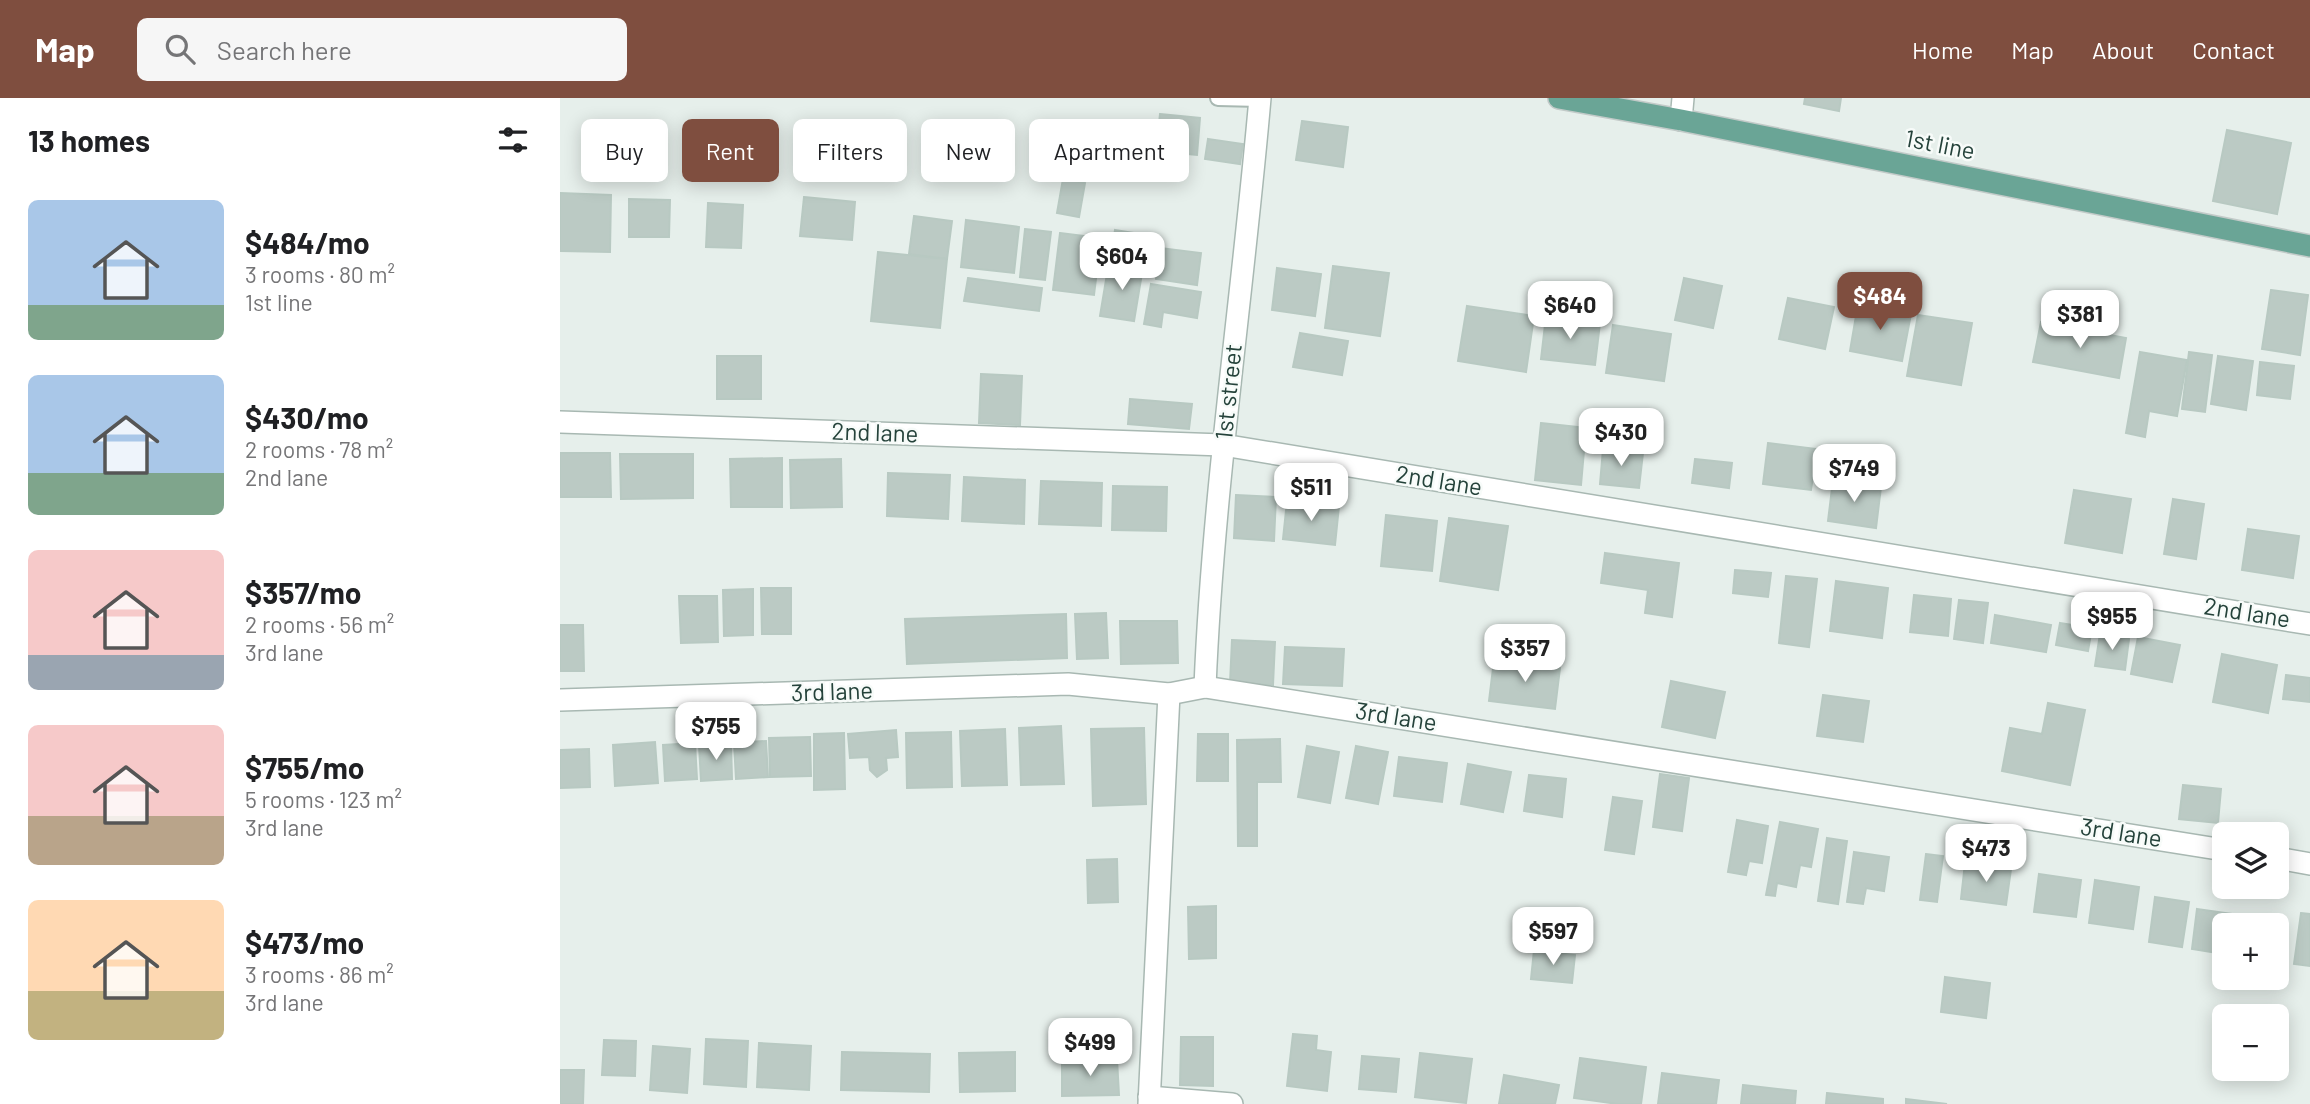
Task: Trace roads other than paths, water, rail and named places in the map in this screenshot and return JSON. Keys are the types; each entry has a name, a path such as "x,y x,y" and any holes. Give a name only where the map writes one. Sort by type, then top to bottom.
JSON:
{"main road":[{"name":"1st line","path":"1559,98 2310,246"}],"street":[{"name":"1st street","path":"1205,687 1223,445 1260,98"},
{"path":"1681,120 1683,98"},
{"name":"2nd lane","path":"560,422 1223,445 2310,624"},
{"name":"3rd lane","path":"560,700 1068,684 1169,694 1205,687 2212,848"},
{"path":"1169,694 1149,1100 1232,1104"},
{"path":"2289,860 2310,864"}],"lane":[{"path":"1218,98 1260,98"}]}
